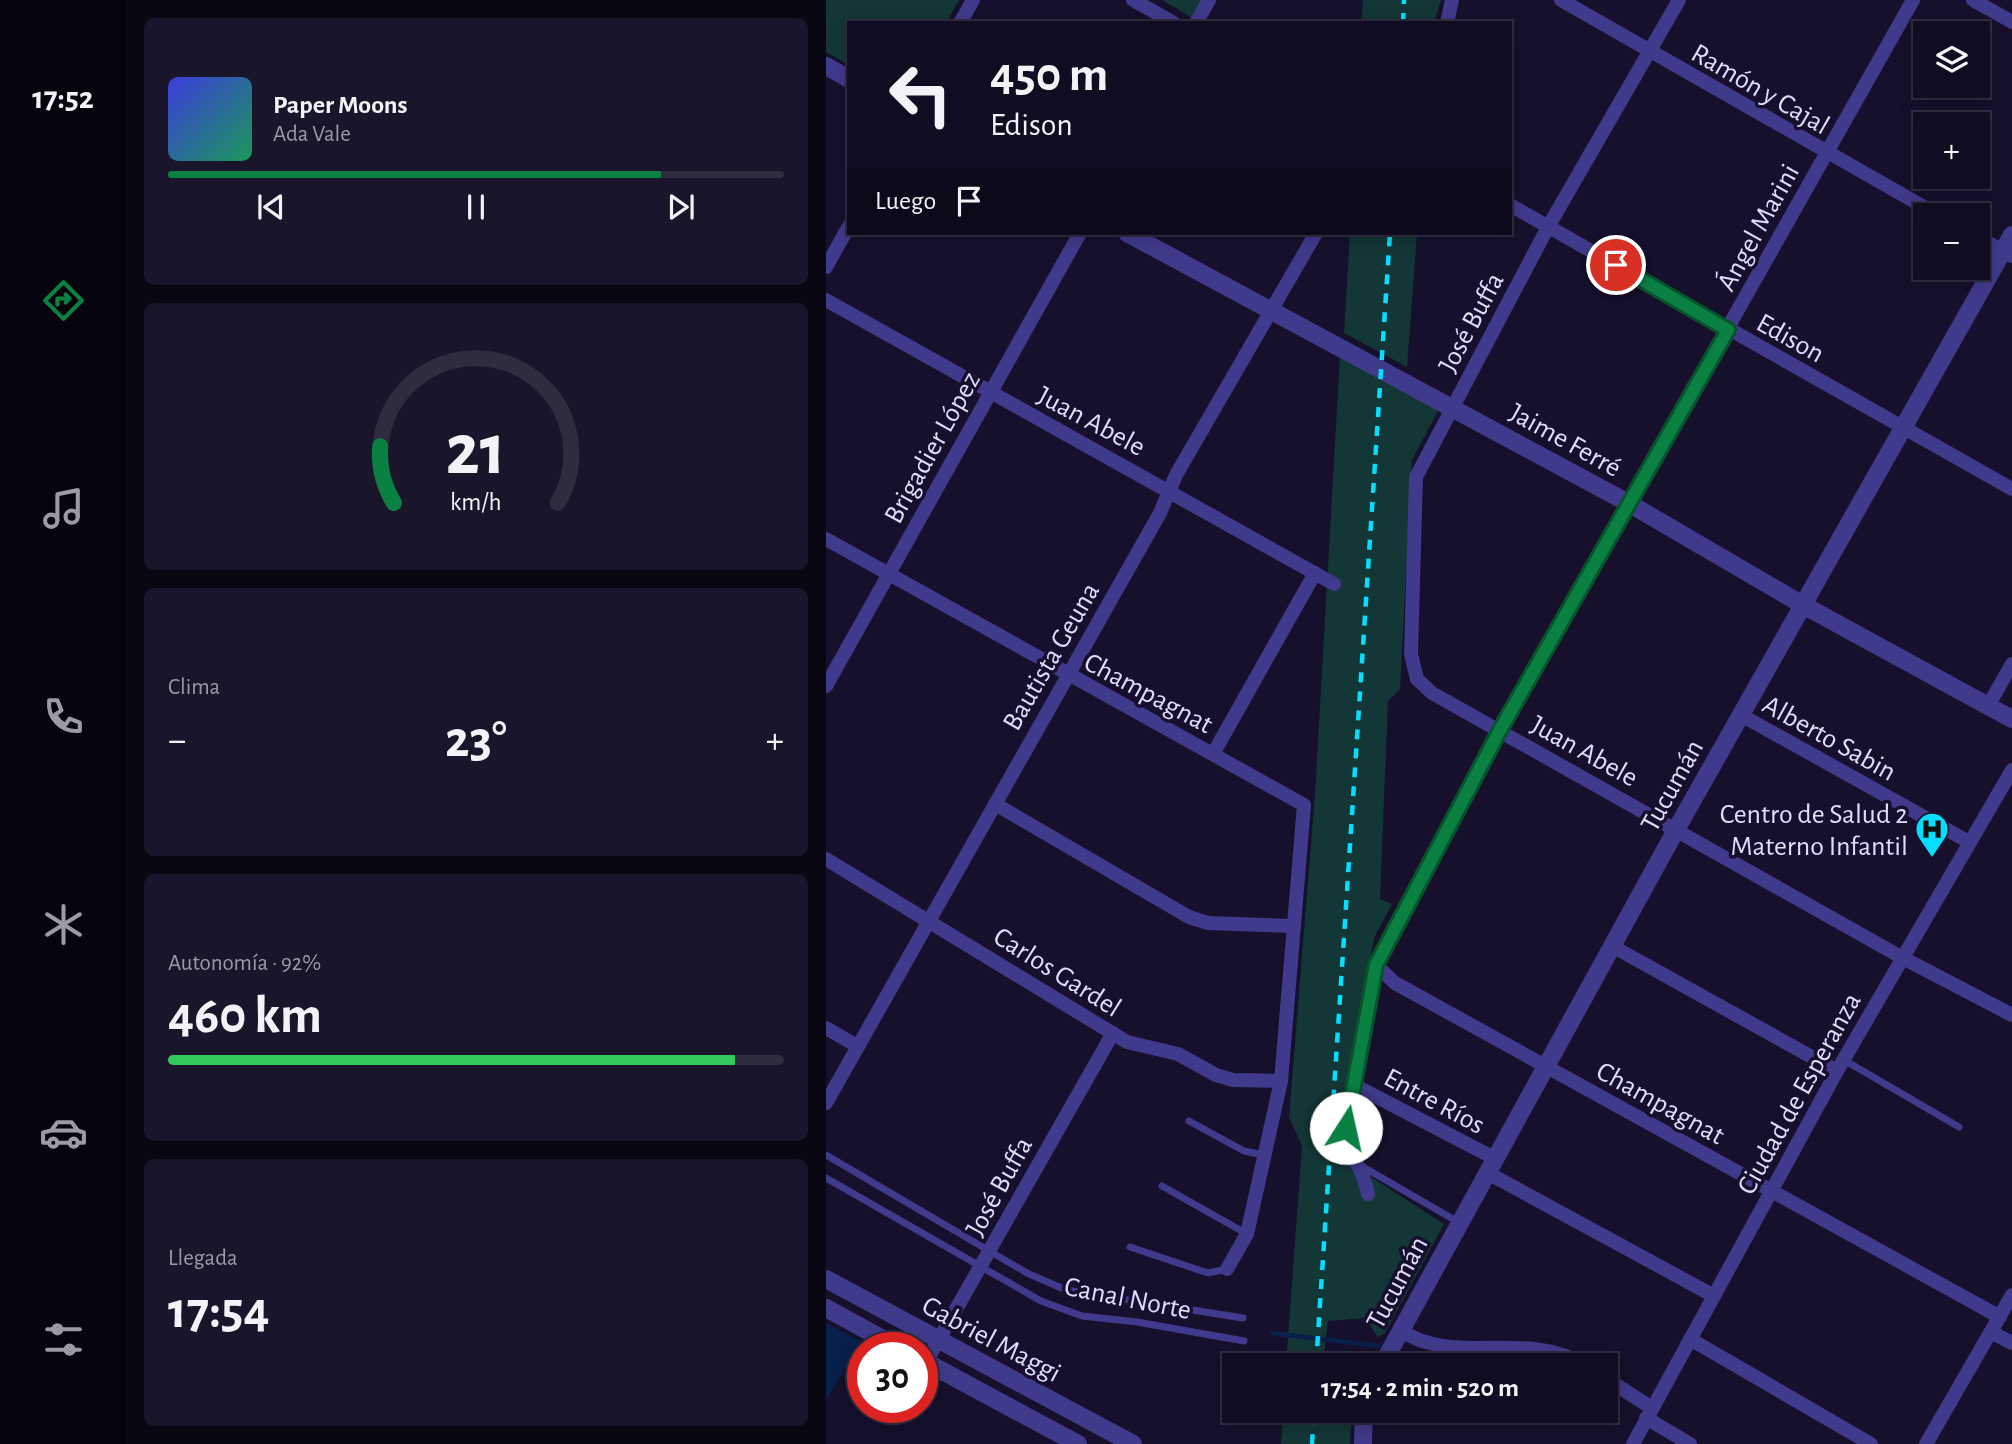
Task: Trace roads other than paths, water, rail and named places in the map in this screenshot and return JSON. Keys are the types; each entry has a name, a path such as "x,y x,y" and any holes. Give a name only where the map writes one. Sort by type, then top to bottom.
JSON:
{"street":[{"path":"961,21 973,0"},
{"path":"1133,0 1170,21"},
{"path":"1197,21 1209,0"},
{"path":"1447,21 1452,0"},
{"name":"Ramón y Cajal","path":"1561,0 1826,154 1916,203"},
{"name":"José Buffa","path":"1411,654 1416,477 1549,227 1679,0"},
{"name":"Ángel Marini","path":"1368,1194 1358,1164 1342,1150 1376,965 1500,730 1913,0"},
{"path":"1973,0 2012,22"},
{"path":"826,66 847,78"},
{"name":"Edison","path":"1512,206 2012,489"},
{"path":"826,267 847,230"},
{"name":"Tucumán","path":"1388,1353 1676,828 1904,428 2007,254 2012,234"},
{"name":"Brigadier López","path":"826,686 1079,235"},
{"name":"Jaime Ferré","path":"1131,235 1630,504 1803,605 2012,719"},
{"name":"Bautista Geuna","path":"826,1103 1315,235"},
{"path":"1990,244 2007,254"},
{"name":"Juan Abele","path":"826,300 1334,584"},
{"name":"Champagnat","path":"826,538 1304,805 1294,926"},
{"path":"1213,754 1315,573"},
{"name":"Juan Abele","path":"1411,654 1417,679 1432,693 1902,957 2012,1015"},
{"path":"1988,706 2012,664"},
{"name":"Alberto Sabin","path":"1741,715 1969,842"},
{"name":"Ciudad de Esperanza","path":"1633,1444 1840,1065 2012,769"},
{"path":"995,804 1189,917 1208,923 1294,926 1281,1081 1247,1234 1227,1269"},
{"name":"Carlos Gardel","path":"826,859 1127,1042 1178,1054 1216,1075 1233,1080 1281,1081"},
{"path":"1612,946 1840,1065"},
{"name":"Champagnat","path":"1376,965 1395,983 2000,1317"},
{"path":"826,1028 857,1046"},
{"name":"José Buffa","path":"938,1339 1113,1033"},
{"name":"Entre Ríos","path":"1354,1085 1714,1296"},
{"name":"Gabriel Maggi","path":"826,1279 925,1332"},
{"path":"1926,1444 2012,1296"},
{"name":"Gabriel Maggi","path":"826,1308 870,1332"},
{"path":"1400,1330 1413,1339 1437,1346 1525,1347 1554,1353"},
{"path":"1991,1332 2012,1343"},
{"name":"Gabriel Maggi","path":"938,1339 1133,1444"},
{"path":"1690,1339 1871,1444"},
{"name":"Gabriel Maggi","path":"938,1368 1078,1444"},
{"path":"999,1401 1012,1379"},
{"path":"1618,1388 1690,1444"},
{"path":"1363,1444 1364,1423"}],"lane":[{"path":"1840,1065 1959,1127"},
{"path":"1189,1121 1244,1151 1264,1154"},
{"name":"Canal Norte","path":"826,1155 1027,1273 1066,1290 1243,1318"},
{"path":"1358,1164 1458,1222"},
{"name":"Canal Norte","path":"826,1178 1041,1301 1082,1316 1137,1322 1244,1341"},
{"path":"1162,1186 1247,1234"},
{"path":"1130,1247 1208,1273 1227,1269"}],"water":[{"path":"826,1323 847,1334 847,1365 826,1401"}],"waterway":[{"name":"Canal Norte","path":"1272,1333 1378,1346"}],"railway":[{"path":"1403,21 1404,0"},
{"path":"1317,1353 1390,235"},
{"path":"1312,1444 1313,1423"}],"place":[{"name":"Centro de Salud 2 Materno Infantil","path":"1932,859"}]}
